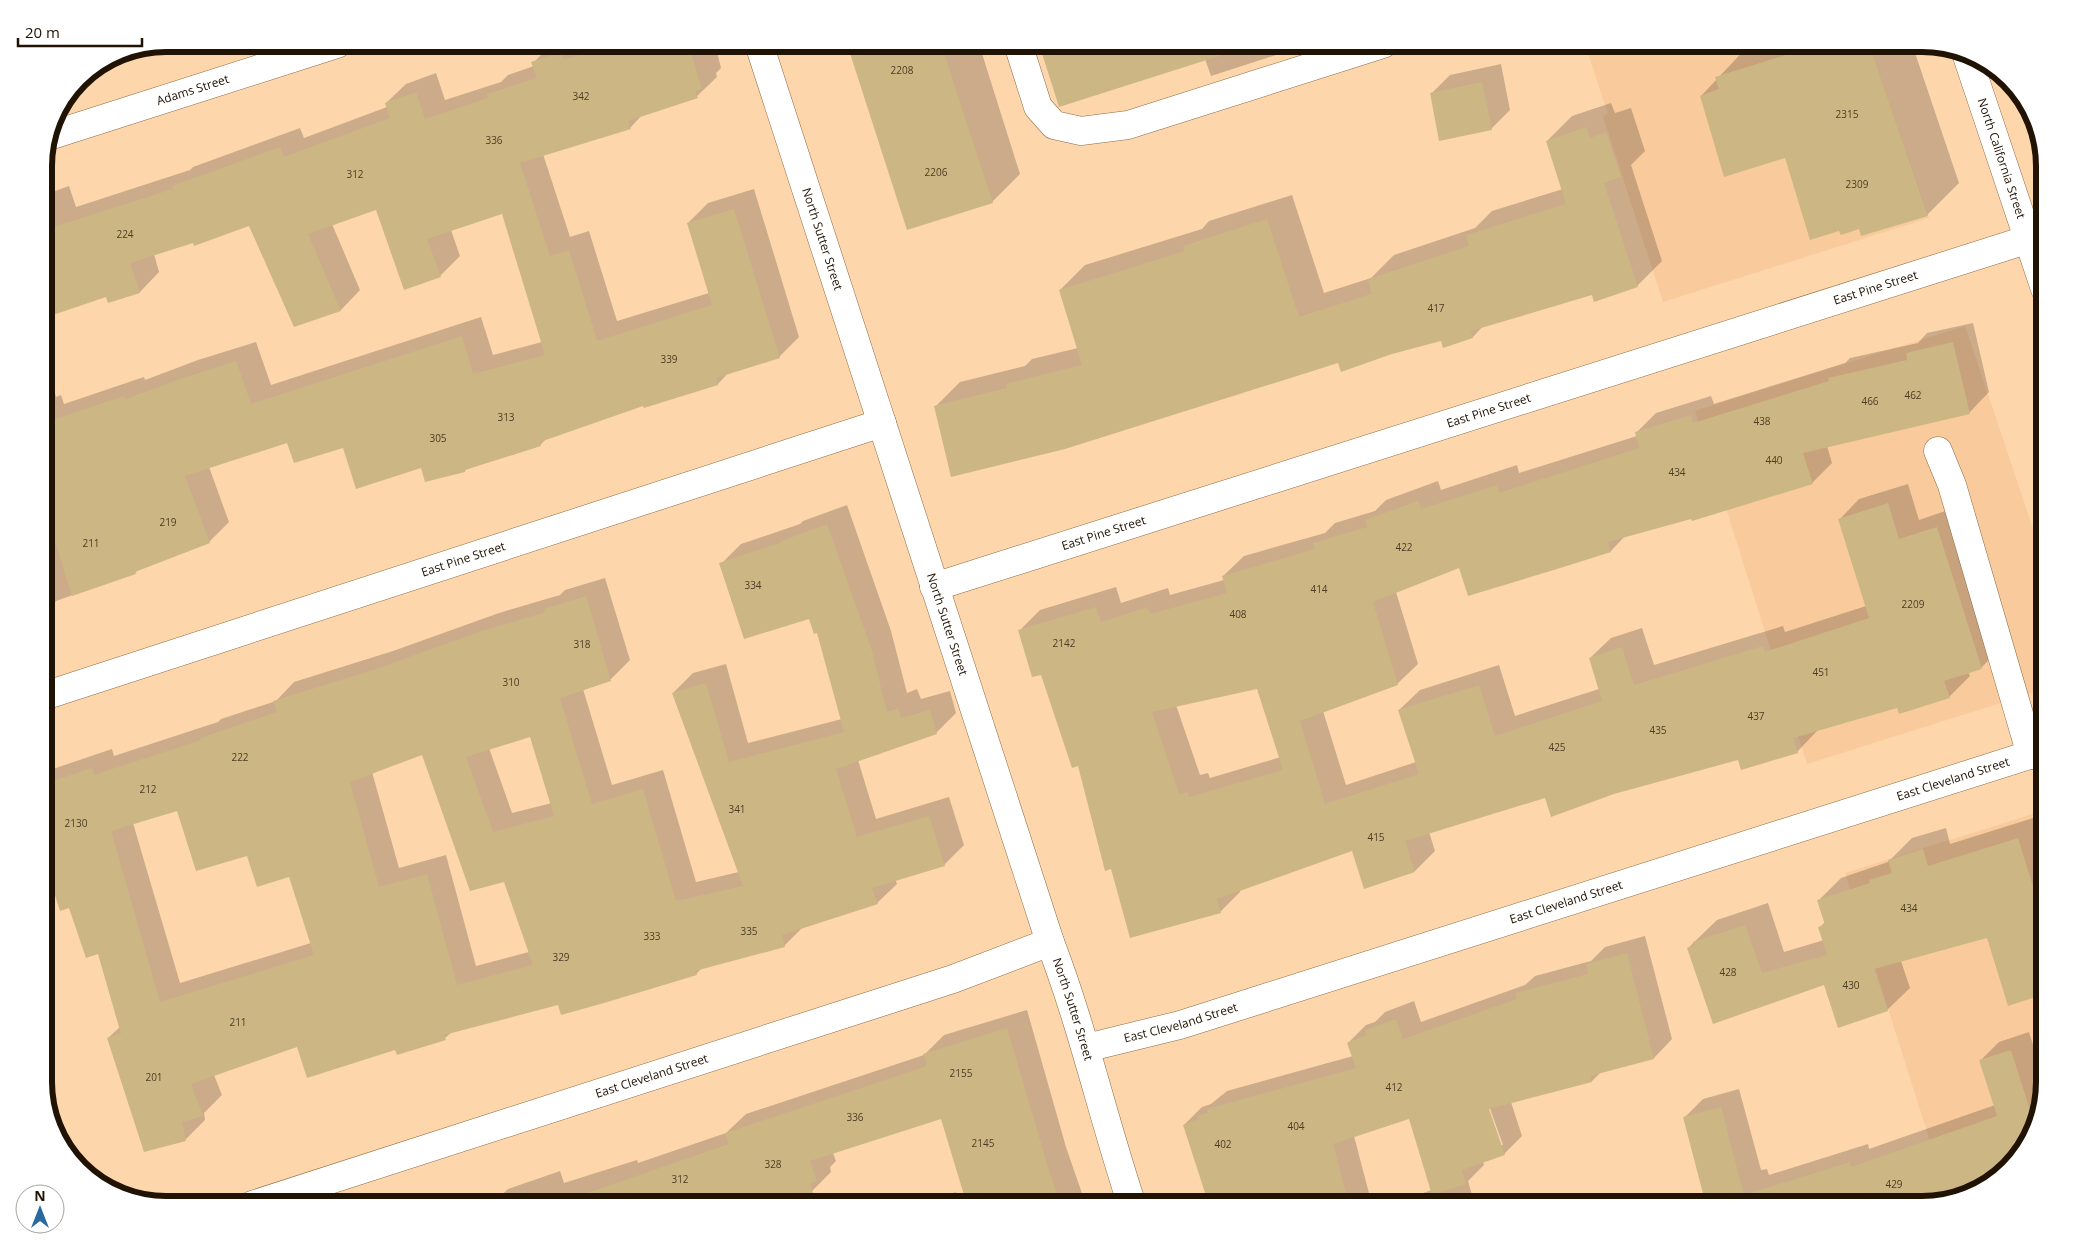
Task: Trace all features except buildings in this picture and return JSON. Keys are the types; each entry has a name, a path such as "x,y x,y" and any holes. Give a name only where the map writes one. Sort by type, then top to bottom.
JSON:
{"street":[{"name":"Adams Street","path":"57,133 312,52"},
{"name":"North Sutter Street","path":"762,52 934,588 1050,942 1068,991 1086,1048 1113,1148 1129,1196"},
{"path":"1021,52 1038,106 1054,125 1081,131 1128,125 1358,52"},
{"name":"North California Street","path":"1970,63 2036,233"},
{"name":"East Pine Street","path":"934,588 2036,236"},
{"name":"East Pine Street","path":"53,693 882,423"},
{"path":"1938,451 1952,485 2036,747"},
{"name":"East Cleveland Street","path":"1086,1048 1180,1025 2036,754"},
{"name":"East Cleveland Street","path":"280,1196 953,979 1050,942"}],"shaded area":[{"path":"1588,52 1872,52 1929,218 1663,302 1603,116 1608,114"},
{"path":"1965,326 2036,537 2036,692 1807,764 1695,411"},
{"path":"2036,813 2036,1097 2028,1126 2013,1152 1992,1173 1966,1188 1947,1194 1845,873"}]}
